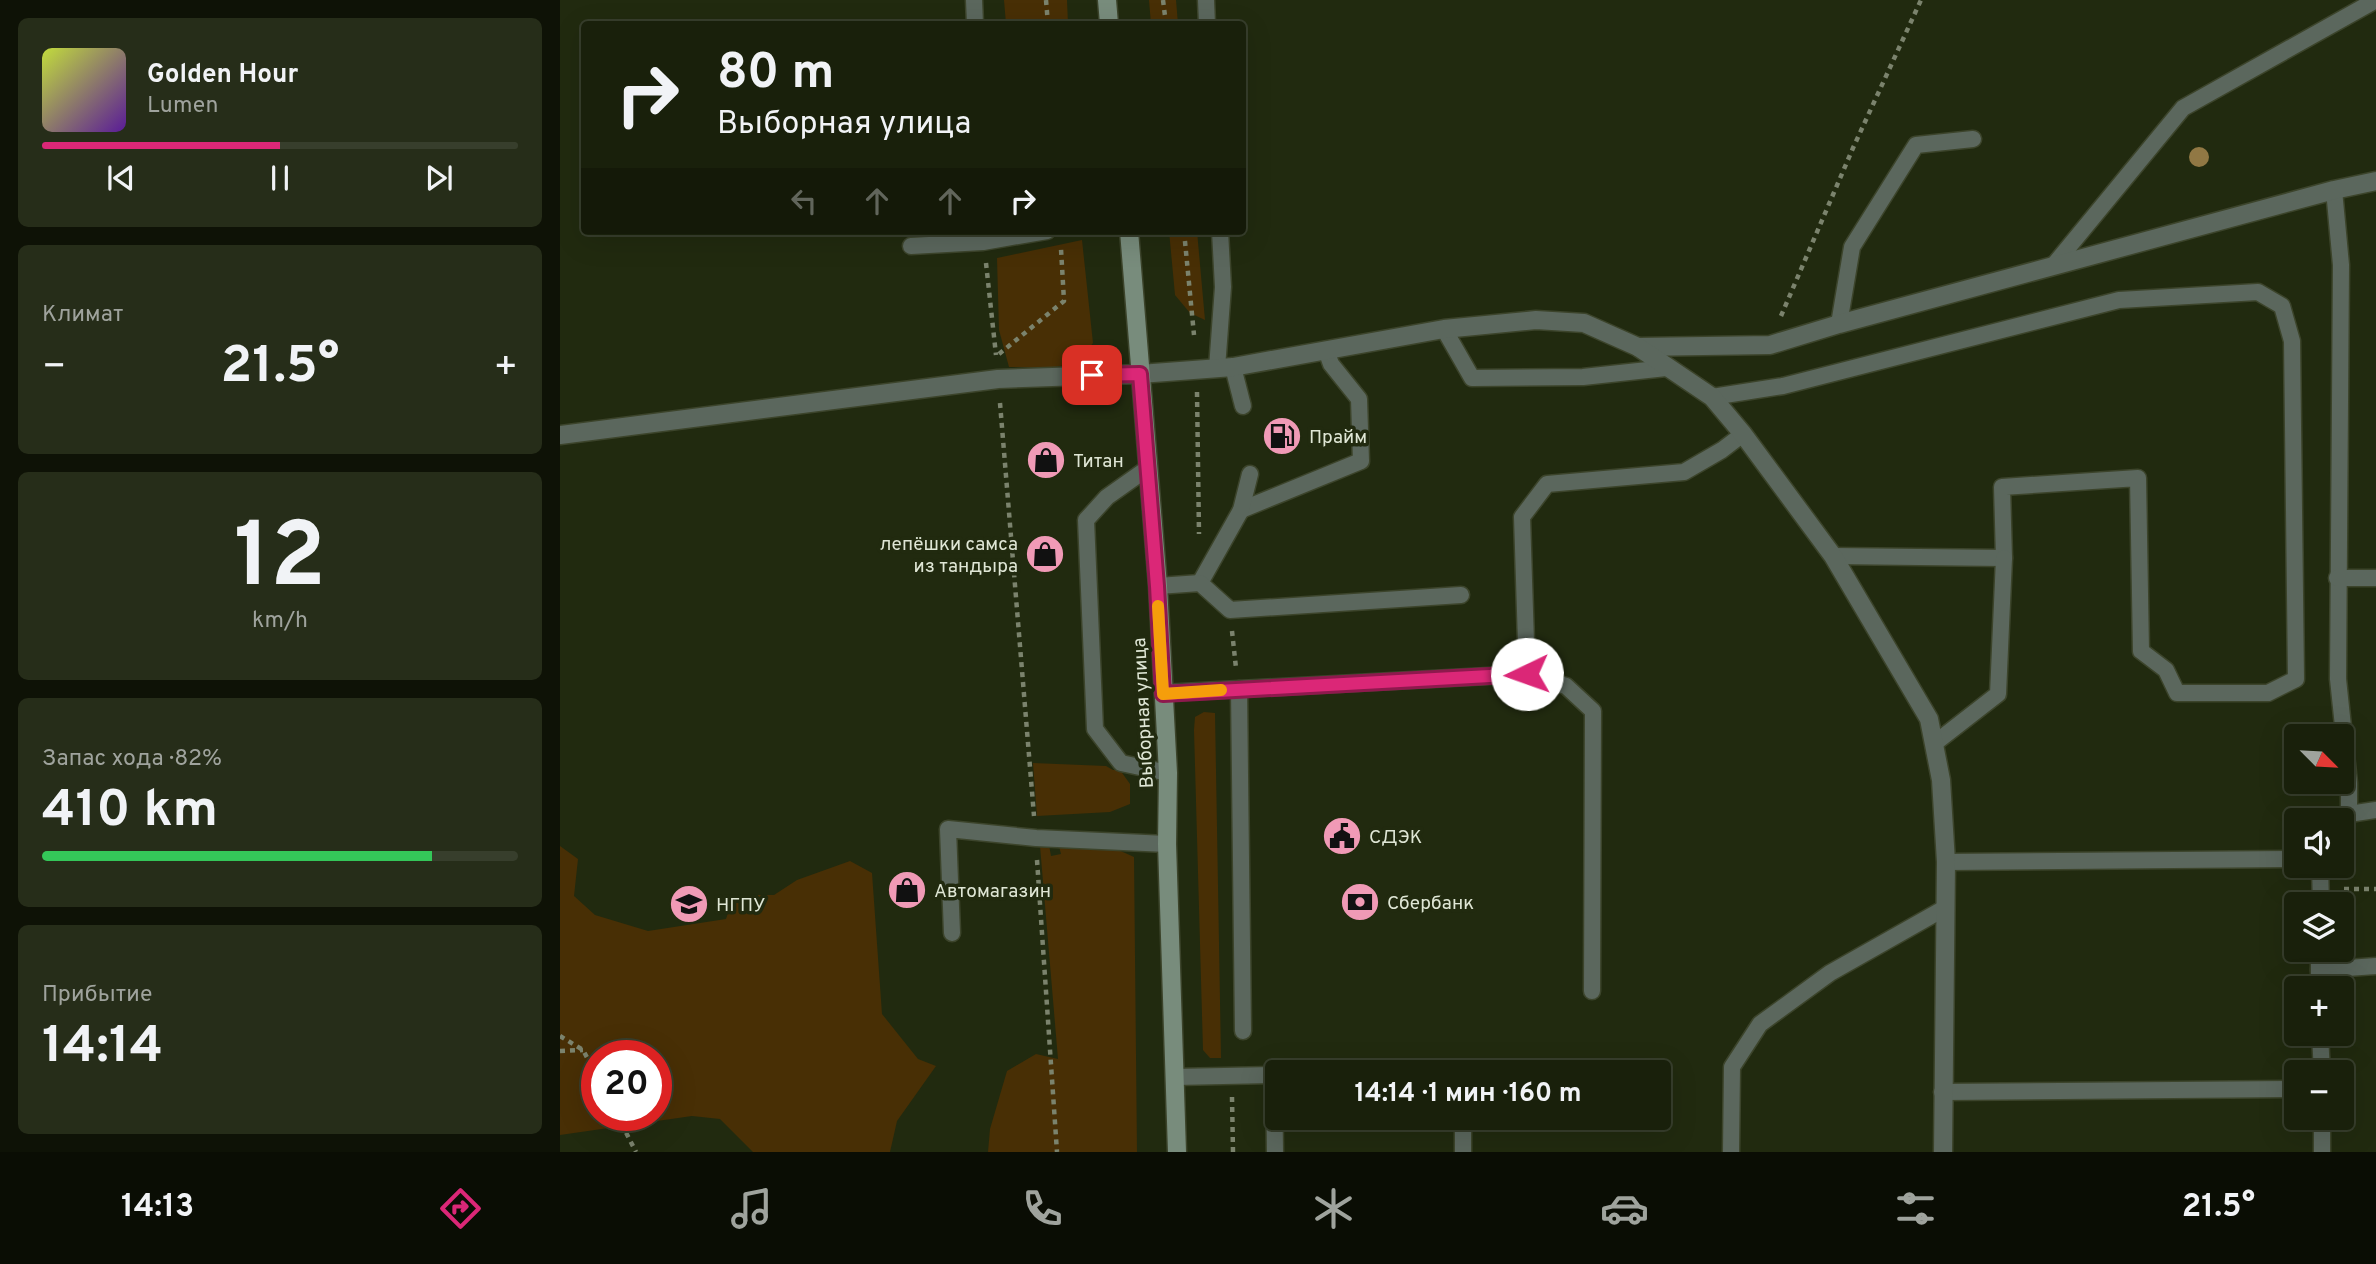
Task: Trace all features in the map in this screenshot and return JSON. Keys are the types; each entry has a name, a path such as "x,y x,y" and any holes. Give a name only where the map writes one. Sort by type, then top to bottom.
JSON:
{"main road":[{"path":"1107,0 1110,21"},
{"name":"Выборная улица","path":"1129,235 1157,586 1168,773 1167,844 1177,1152"}],"street":[{"path":"1639,347 1770,345 2053,266 2376,181"},
{"path":"560,435 998,379 1225,368 1444,329 1536,320 1584,323 1639,347 1712,397 1743,434 1833,556 1928,719 1941,780 1946,862 1943,1152"}],"lane":[{"path":"974,0 975,21"},
{"path":"1206,0 1207,21"},
{"path":"2053,266 2183,108 2376,0"},
{"path":"1839,324 1852,247 1916,145 1973,139"},
{"path":"2334,190 2341,265 2338,679 2349,783 2346,808"},
{"path":"911,246 983,242 1024,235"},
{"path":"1220,235 1225,368 1243,405"},
{"path":"1712,397 1783,386 2119,300 2258,292 2283,306 2292,341 2296,679 2268,693 2177,693 2166,670 2141,651 2138,478 2002,487 2004,558 1998,694 1935,743"},
{"path":"1444,329 1472,378 1583,377 1666,368"},
{"path":"1241,510 1361,461 1359,399 1331,364 1326,350"},
{"path":"1527,674 1522,517 1547,484 1684,472 1743,434"},
{"path":"1147,468 1107,498 1086,520 1095,729 1121,763 1168,773"},
{"path":"1200,583 1241,510 1250,474"},
{"path":"1833,556 2004,558"},
{"path":"2337,578 2376,578"},
{"path":"1157,586 1200,583 1230,610 1461,595"},
{"path":"1163,694 1527,674 1566,685 1593,711 1592,991"},
{"path":"1239,689 1243,1031"},
{"path":"2354,815 2376,810"},
{"path":"952,933 948,829 1036,838 1167,844"},
{"path":"1946,862 2284,859"},
{"path":"1731,1152 1732,1067 1760,1024 1830,973 1945,908"},
{"path":"2319,962 2319,976"},
{"path":"2319,970 2376,966"},
{"path":"1175,1077 1265,1075"},
{"path":"1942,1091 2284,1088"},
{"path":"1275,1130 1275,1152"},
{"path":"1463,1130 1464,1152"},
{"path":"2322,1130 2322,1152"}],"path":[{"path":"1046,0 1048,21"},
{"path":"1164,0 1166,21"},
{"path":"1770,345 1814,236 1921,0"},
{"path":"1184,235 1197,369 1200,583"},
{"path":"983,242 996,356 1064,301 1060,245"},
{"path":"998,379 1036,838 1057,1152"},
{"path":"1230,610 1239,689"},
{"path":"2339,889 2376,889"},
{"path":"560,1036 581,1049"},
{"path":"560,1051 581,1050"},
{"path":"625,1131 636,1152"}],"shaded area":[{"path":"1004,0 1067,0 1068,21 1006,21"},
{"path":"1149,0 1176,0 1178,21 1151,21"},
{"path":"1169,235 1197,235 1205,320 1190,313 1175,295"},
{"path":"1082,240 1093,343 1084,353 1065,365 1044,368 1009,367 999,330 997,258"},
{"path":"1204,712 1215,713 1221,1058 1210,1058 1203,1050 1194,730 1195,717"},
{"path":"1033,763 1106,766 1120,770 1130,784 1130,804 1110,812 1037,816"},
{"path":"1105,844 1134,857 1137,1152 988,1152 990,1129 1007,1071 1036,1054 1058,1059 1040,846 1049,845 1051,856 1061,854 1059,846"},
{"path":"560,846 578,859 574,896 595,915 648,931 726,919 732,901 744,895 774,895 797,880 850,861 872,873 882,1014 918,1059 936,1066 897,1121 890,1152 753,1152 720,1119 692,1116 672,1119 672,1040 581,1040 581,1131 588,1131 560,1135"}],"slow traffic":[{"path":"1158,606 1163,694 1221,690"}],"place":[{"name":"Прайм","path":"1282,436"},
{"name":"Титан","path":"1046,460"},
{"name":"лепёшки самса из тандыра","path":"1045,554"},
{"name":"СДЭК","path":"1342,836"},
{"name":"Автомагазин","path":"907,890"},
{"name":"Сбербанк","path":"1360,902"},
{"name":"НГПУ","path":"689,904"}],"route":[{"path":"1092,375 1140,374 1163,694 1527,674"}]}
